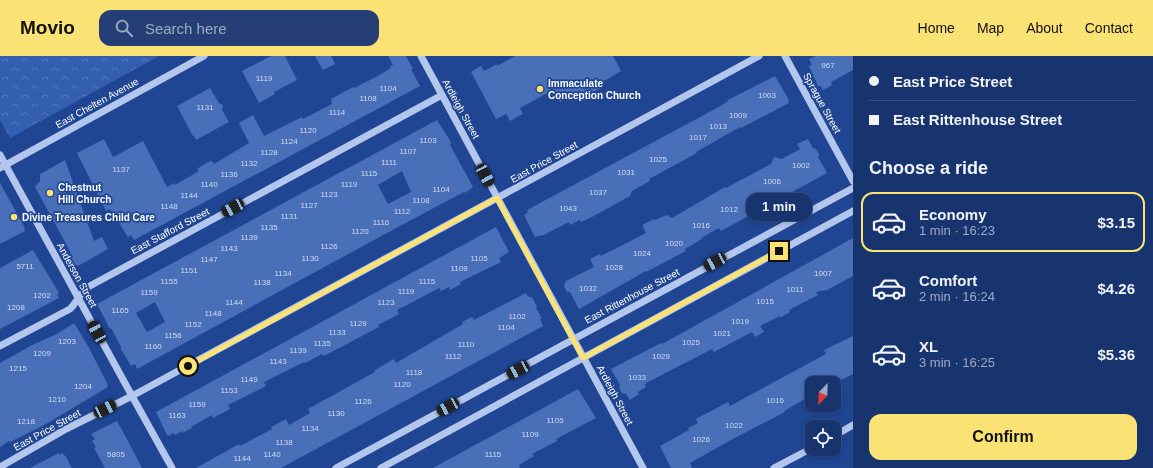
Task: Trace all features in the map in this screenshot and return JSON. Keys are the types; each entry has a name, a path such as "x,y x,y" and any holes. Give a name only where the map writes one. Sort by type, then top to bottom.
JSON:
{"street":[{"name":"East Chelten Avenue","path":"3,166 204,56"},
{"name":"Ardleigh Street","path":"421,56 643,468"},
{"name":"East Price Street","path":"4,467 66,429 132,396 759,56"},
{"name":"Sprague Street","path":"785,56 853,181"},
{"name":"East Stafford Street","path":"0,346 70,309 82,292 94,283 442,95"},
{"name":"Anderson Street","path":"0,154 3,166 172,468"},
{"name":"East Rittenhouse Street","path":"336,468 853,188"},
{"path":"381,468 853,211"},
{"path":"841,432 853,425"},
{"path":"774,468 805,452"}],"green space":[{"path":"0,56 159,56 10,138 0,120"}],"building":[{"path":"271,56 285,56 297,80 274,92 275,94 259,103 242,71"},
{"path":"315,56 331,56 335,64 323,70"},
{"path":"388,56 406,56 420,86 134,240 131,235 128,237 110,209 106,211 77,153 104,139 113,157 143,141 167,187 174,183 175,185 199,171 197,169 208,162 212,161 214,164 249,143 239,123 253,115 264,136 302,117 303,119 332,104 331,99 391,68 390,66 393,65"},
{"name":"Immaculate Conception Church","path":"515,56 613,56 621,71 599,84 601,88 591,93 586,100 580,101 570,97 560,102 553,90 520,108 523,114 510,121 506,114 496,119 471,72 481,66 484,71"},
{"path":"816,56 853,56 853,70 831,82 832,85 823,90 821,86 818,86 809,66 812,65 809,59"},
{"path":"775,76 789,100 789,103 741,128 740,127 696,152 697,153 649,179 650,181 632,191 630,196 592,217 581,222 580,220 570,225 569,222 542,236 535,237 524,215 528,212 527,210 715,109 728,100"},
{"path":"210,88 219,103 223,105 222,110 229,122 196,140 177,106"},
{"path":"437,120 451,142 450,145 473,187 465,193 464,192 398,227 137,369 135,364 131,366 97,304","holes":["402,171 411,192 388,204 378,185","155,302 165,322 147,332 136,313"]},
{"path":"808,139 813,148 816,149 819,154 818,157 827,173 721,231 719,228 685,249 686,251 646,271 579,309 570,292 567,292 564,286 566,281 594,267 590,259 600,254 601,256 646,233 642,225 667,215 672,218 725,187 726,188 771,164 774,157 782,159 800,149 797,144"},
{"path":"65,160 94,241 102,237 108,249 78,266 75,266 69,254 71,253 35,187 40,181 40,174"},
{"path":"0,183 25,228 25,231 0,244"},
{"path":"496,227 509,252 499,258 501,262 460,282 461,284 450,290 449,287 441,291 439,288 397,310 399,314 378,325 379,327 324,356 322,354 264,382 266,386 228,405 230,409 213,418 212,415 183,433 182,431 175,435 174,433 168,436 167,435 156,412"},
{"path":"853,238 853,276 827,290 816,292 818,295 789,310 790,312 781,317 780,316 760,326 764,332 755,337 752,332 714,352 712,349 646,383 646,387 630,400 626,394 622,393 619,387 620,385 611,369 661,343 662,344"},
{"path":"33,250 59,293 57,294 59,298 0,329 0,268"},
{"path":"526,293 528,297 532,297 542,319 540,319 543,326 281,468 196,468 239,444 240,446 272,429 271,427 286,419 289,425 310,413 308,409 375,372 375,370 394,359 396,363 463,324 462,322 472,317 474,320"},
{"path":"74,323 88,346 108,387 46,424 10,442 9,441 0,447 0,363 32,345 57,334"},
{"path":"853,336 853,374 841,380 841,376 805,376 805,399 783,413 690,463 692,468 671,468 660,446 689,430 688,428 698,423 696,419 728,402 730,406 826,354 824,350"},
{"path":"578,389 596,418 556,439 557,441 532,454 534,456 519,465 520,468 433,468"},
{"path":"117,421 142,468 105,468 94,448 96,447 92,441 95,439 91,434"},
{"path":"59,453 60,455 63,453 64,456 65,455 72,468 30,468"}],"place":[{"name":"Immaculate Conception Church","path":"540,89"},
{"name":"Chestnut Hill Church","path":"50,193"},
{"name":"Divine Treasures Child Care","path":"14,217"}],"route":[{"path":"188,366 497,198 583,358 779,251"}]}
